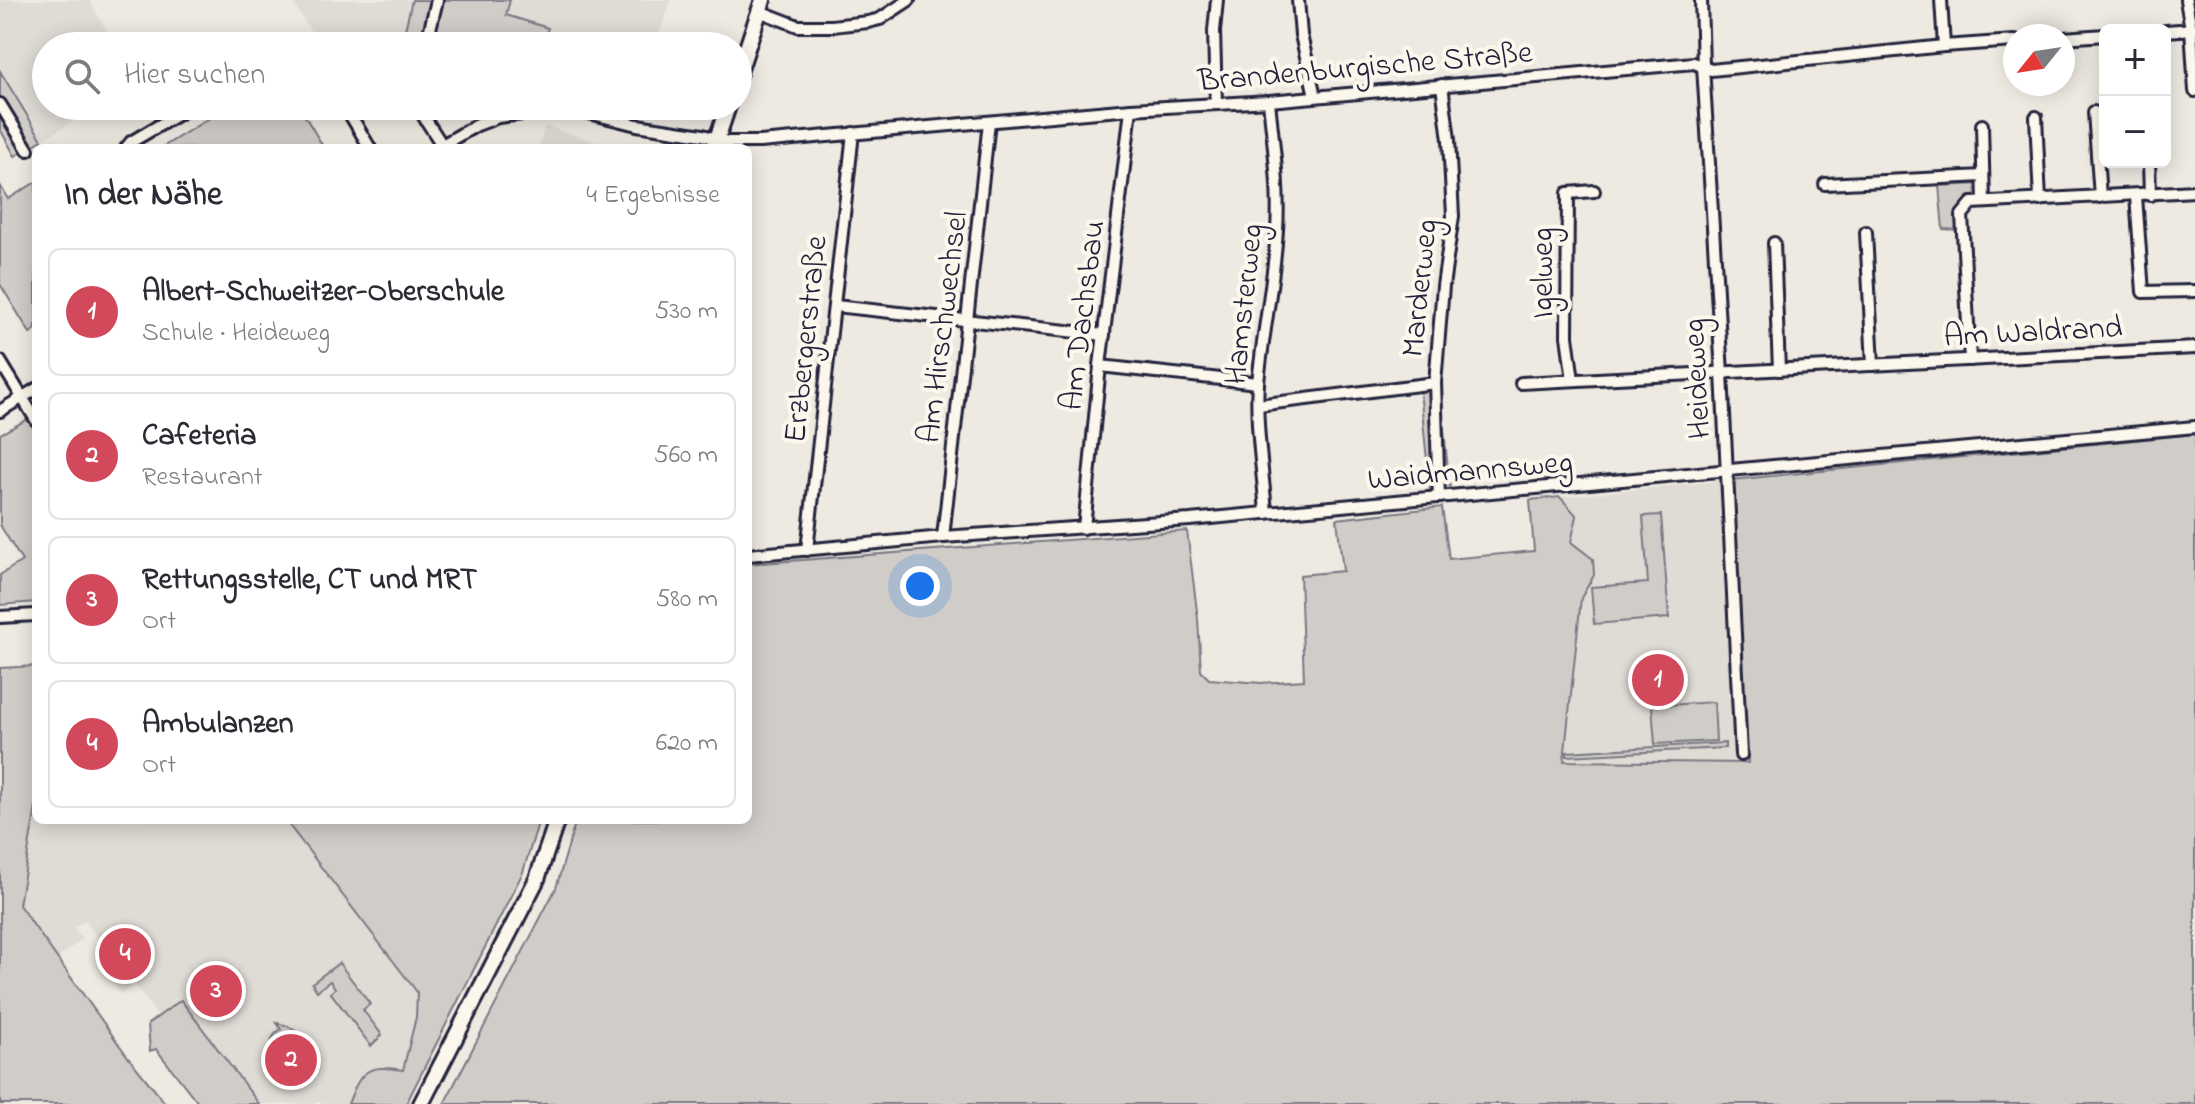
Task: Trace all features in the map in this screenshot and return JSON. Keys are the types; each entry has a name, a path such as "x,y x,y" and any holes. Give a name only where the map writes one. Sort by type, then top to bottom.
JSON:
{"main road":[{"path":"752,33 761,6"},
{"path":"716,144 724,120"},
{"path":"421,1104 537,879 556,824"}],"street":[{"path":"429,32 437,0"},
{"path":"761,6 798,26 832,26 880,19 909,0"},
{"path":"1216,103 1214,31 1217,0"},
{"path":"1298,0 1301,35 1315,96"},
{"name":"Heideweg","path":"1701,0 1741,755"},
{"path":"1941,0 1944,46"},
{"path":"2186,0 2193,29 2195,91"},
{"path":"2171,31 2193,29"},
{"path":"2075,37 2099,35"},
{"name":"Brandenburgische Straße","path":"617,120 700,134 716,144 760,142 1694,63 1711,70 2003,42"},
{"name":"Marderweg","path":"1439,497 1435,383 1443,286 1453,216 1442,85"},
{"name":"Hamsterweg","path":"1266,513 1258,383 1277,231 1277,188 1269,101"},
{"path":"0,104 28,150"},
{"name":"Am Dachsbau","path":"1084,528 1131,109"},
{"path":"2094,112 2100,197"},
{"path":"2036,117 2040,200"},
{"path":"129,144 168,120"},
{"path":"353,120 368,144"},
{"path":"425,120 438,144"},
{"name":"Brandenburgische Straße","path":"443,144 490,120"},
{"name":"Am Hirschwechsel","path":"943,537 989,122"},
{"path":"1982,125 1984,202"},
{"name":"Erzbergerstraße","path":"807,550 853,133"},
{"path":"2149,168 2150,195"},
{"path":"1825,184 1983,176"},
{"name":"Igelweg","path":"1573,380 1567,336 1563,193 1594,191"},
{"path":"1970,360 1962,215 1972,203 2195,191"},
{"path":"2136,196 2143,292 2195,291"},
{"path":"1866,232 1873,365"},
{"path":"1774,243 1779,370"},
{"path":"835,306 1104,335"},
{"name":"Am Waldrand","path":"1521,383 2195,348"},
{"path":"0,361 32,413"},
{"path":"1100,366 1258,383"},
{"path":"1258,405 1435,383"},
{"path":"0,411 32,391"},
{"name":"Waidmannsweg","path":"752,555 1266,513 2195,427"},
{"path":"0,617 32,615"}],"shaded area":[{"path":"0,0 89,0 108,32 32,32 32,120 75,120 42,140 0,71"},
{"path":"291,0 412,0 405,32 311,32"},
{"path":"412,0 510,0 506,15 548,28 547,32 405,30"},
{"path":"510,0 671,0 660,32 546,32 547,28 506,15"},
{"path":"0,71 42,140 15,156 0,129"},
{"path":"206,120 307,120 322,144 167,144"},
{"path":"545,126 601,144 539,144"},
{"path":"32,184 30,333 0,284 0,185 8,199"},
{"path":"1981,184 1981,199 1971,200 1959,230 1943,229 1939,186"},
{"path":"1439,379 1450,490 1430,491 1419,380"},
{"path":"30,418 32,421 32,602 0,605 0,575 22,561 0,525 0,434"},
{"path":"2195,434 2195,1104 444,1104 556,888 575,824 752,824 752,564 1187,531 1201,671 1209,679 1261,683 1304,680 1300,575 1343,571 1337,519 1442,507 1449,559 1534,551 1530,500 1560,497 1577,516 1571,542 1593,559 1594,575 1581,598 1564,761 1748,763 1732,480"},
{"path":"1732,480 1749,763 1563,761 1581,598 1594,575 1593,559 1571,542 1577,515 1560,497"},
{"path":"1661,515 1669,618 1594,624 1591,587 1648,583 1643,516"},
{"path":"32,666 33,824 19,905 128,1057 166,1104 0,1104 0,668"},
{"path":"1714,702 1716,741 1655,744 1652,706"},
{"path":"1725,743 1725,748 1567,756 1567,752"},
{"path":"33,824 288,824 417,992 416,1017 393,1104 323,1104 317,1101 313,1104 259,1104 181,1001 158,1017 135,985 121,994 109,977 120,968 85,920 74,928 82,939 58,958 19,905"},
{"path":"288,824 538,824 523,872 406,1104 348,1104 357,1084 367,1072 381,1068 403,1070 416,1017 417,992"},
{"path":"339,963 370,1004 363,1010 382,1035 371,1046 331,993 335,988 330,981 317,991 312,983"},
{"path":"181,1000 259,1104 199,1104 156,1049 150,1051 148,1024"},
{"path":"277,1023 299,1034 284,1041 276,1054 272,1043 273,1037 281,1029"}],"place":[{"name":"Albert-Schweitzer-Oberschule","path":"1658,680"},
{"name":"Ambulanzen","path":"125,954"},
{"name":"Rettungsstelle, CT und MRT","path":"216,991"},
{"name":"Cafeteria","path":"291,1060"}]}
